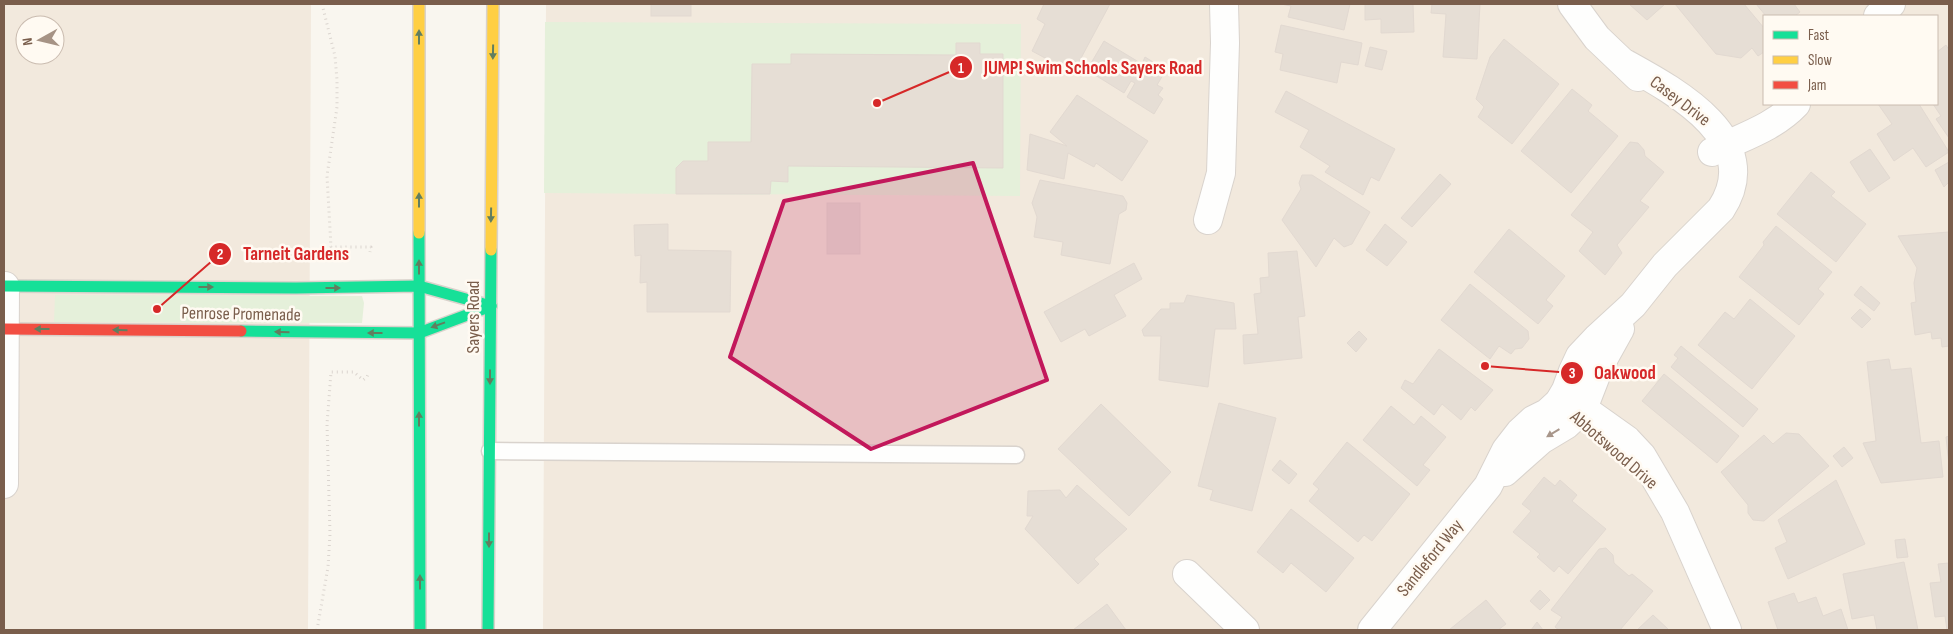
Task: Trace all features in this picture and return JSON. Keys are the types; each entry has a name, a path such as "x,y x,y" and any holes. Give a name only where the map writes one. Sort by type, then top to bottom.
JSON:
{"main road":[{"path":"419,4 420,630"},
{"name":"Sayers Road","path":"488,630 493,4"},
{"name":"Penrose Promenade","path":"4,286 296,288 419,286 491,306"},
{"path":"419,332 491,306"},
{"name":"Penrose Promenade","path":"4,330 419,332"}],"street":[{"path":"1208,220 1221,173 1224,4"},
{"name":"Casey Drive","path":"1572,4 1597,38 1626,64 1665,106 1705,141 1720,148"},
{"path":"1879,15 1891,4"},
{"path":"1572,410 1566,390 1572,371 1580,356 1632,306 1665,265 1714,184 1720,148 1770,125 1780,119 1795,105"},
{"path":"4,286 4,484"},
{"name":"Sandleford Way","path":"1372,630 1488,486 1541,440 1566,425 1572,410"},
{"name":"Abbotswood Drive","path":"1572,410 1665,495 1675,512 1728,630"},
{"path":"1187,574 1245,630"}],"lane":[{"path":"490,451 1016,454"}],"path":[{"path":"322,4 335,56 337,80 337,107 327,176 331,247 371,247 370,252"},
{"path":"317,630 328,567 330,534 327,424 331,372 354,372 363,380 369,372"}],"highlighted area":[{"path":"973,163 1047,380 871,449 730,357 784,201"}],"shaded area":[{"path":"4,4 311,4 308,630 4,630"},
{"path":"546,4 1949,4 1949,630 543,630"}],"green space":[{"path":"545,22 1021,24 1020,196 544,193"},
{"path":"55,295 362,296 364,303 362,323 54,322"}],"building":[{"path":"651,4 691,4 691,16 651,16"},
{"path":"1044,4 1110,4 1073,73 1032,51 1045,24 1037,19"},
{"path":"1281,4 1350,4 1344,30 1288,17 1291,6"},
{"path":"1365,4 1413,4 1414,32 1381,33 1381,19 1365,20"},
{"path":"1432,4 1480,4 1477,59 1443,57 1446,14 1431,13"},
{"path":"1629,4 1665,4 1647,20"},
{"path":"1675,4 1744,4 1763,27 1763,53 1758,56 1752,48 1741,58 1716,54"},
{"path":"1756,4 1794,4 1800,12 1796,15 1765,15"},
{"path":"1281,25 1362,43 1358,65 1341,62 1337,83 1280,70 1283,54 1275,52"},
{"path":"1504,39 1559,84 1512,144 1478,117 1484,107 1476,99 1490,57"},
{"path":"1104,41 1142,64 1145,57 1166,70 1157,85 1163,88 1158,95 1163,99 1154,114 1127,97 1135,83 1131,81 1124,93 1087,70"},
{"path":"956,43 980,43 980,54 1003,54 1003,168 788,166 788,182 771,181 770,194 676,194 676,168 683,161 708,161 708,142 751,142 752,64 791,64 791,54 956,55"},
{"path":"1946,45 1949,50 1949,138 1936,119 1941,116 1934,105 1938,105 1938,51"},
{"path":"1370,47 1387,51 1382,70 1365,66"},
{"path":"1572,89 1592,105 1588,111 1618,136 1571,193 1521,151"},
{"path":"1286,91 1395,149 1379,181 1371,177 1363,195 1325,172 1330,166 1300,147 1309,130 1275,112"},
{"path":"1077,95 1148,141 1122,181 1096,163 1094,167 1068,153 1064,179 1027,170 1030,134 1067,146 1050,132"},
{"path":"1879,105 1920,105 1949,152 1926,167 1913,148 1894,161 1877,134 1892,124"},
{"path":"1630,142 1638,143 1644,150 1645,156 1664,172 1640,201 1649,207 1617,245 1622,253 1605,275 1579,251 1593,232 1571,215"},
{"path":"1870,149 1890,178 1869,192 1850,162"},
{"path":"1949,162 1949,185 1948,183 1944,187 1935,170"},
{"path":"1811,172 1835,192 1831,196 1866,224 1836,262 1777,214"},
{"path":"1440,174 1451,184 1412,227 1401,218"},
{"path":"1302,175 1312,175 1370,212 1352,244 1344,247 1334,238 1316,267 1282,220 1301,189 1299,183"},
{"path":"1040,180 1123,196 1127,203 1126,210 1119,214 1110,264 1061,255 1063,242 1034,237 1037,217 1032,203"},
{"path":"827,203 860,203 860,254 827,254"},
{"path":"668,224 668,250 731,251 730,312 647,312 647,282 640,283 641,255 635,256 634,225"},
{"path":"1385,224 1407,242 1387,266 1366,250"},
{"path":"1776,226 1832,272 1818,289 1824,294 1799,325 1739,277"},
{"path":"1509,229 1565,276 1546,300 1553,306 1538,324 1474,272"},
{"path":"1949,232 1949,346 1942,347 1941,338 1932,339 1931,332 1915,335 1911,303 1916,302 1914,283 1917,268 1898,236"},
{"path":"1297,251 1305,316 1298,317 1302,358 1244,364 1243,335 1258,334 1254,294 1261,293 1260,278 1269,277 1268,253"},
{"path":"1134,263 1142,279 1114,295 1126,316 1089,336 1085,329 1061,342 1044,312"},
{"path":"1470,284 1528,331 1529,339 1522,348 1515,349 1511,354 1499,346 1490,359 1441,320"},
{"path":"1861,286 1880,303 1874,311 1854,295"},
{"path":"1187,295 1234,303 1236,329 1215,329 1208,387 1159,380 1161,336 1144,336 1142,330 1161,309 1170,309 1170,303 1184,303"},
{"path":"1750,299 1795,336 1752,389 1698,345 1725,312 1734,319"},
{"path":"1860,309 1871,319 1862,328 1851,318"},
{"path":"1359,331 1367,339 1356,352 1347,343"},
{"path":"1681,346 1758,409 1743,427 1671,367 1678,358 1674,355"},
{"path":"1439,349 1493,390 1475,411 1471,407 1461,420 1442,404 1434,415 1401,388 1405,380 1413,384"},
{"path":"1889,359 1891,370 1911,368 1921,443 1939,441 1943,477 1881,483 1863,443 1876,441 1867,362"},
{"path":"1664,374 1739,436 1717,463 1642,401"},
{"path":"1219,403 1276,418 1252,511 1210,500 1213,490 1198,486"},
{"path":"1101,404 1171,472 1129,516 1058,449"},
{"path":"1391,406 1414,425 1421,416 1446,437 1423,465 1430,470 1417,486 1363,440"},
{"path":"1786,433 1799,434 1829,466 1764,521 1753,520 1748,513 1748,505 1721,472 1764,435 1773,444"},
{"path":"1949,436 1949,465 1946,437"},
{"path":"1347,442 1410,494 1372,541 1364,535 1358,542 1309,501 1319,489 1313,484"},
{"path":"1844,447 1853,458 1842,467 1833,456"},
{"path":"1280,460 1297,474 1289,484 1272,470"},
{"path":"1544,477 1555,486 1560,480 1577,495 1572,501 1606,529 1568,574 1559,566 1554,572 1537,557 1540,554 1513,532 1531,511 1522,504"},
{"path":"1836,480 1865,544 1788,579 1775,548 1787,542 1778,520"},
{"path":"1077,485 1127,529 1094,559 1099,564 1078,584 1025,529 1033,516 1027,516 1028,491 1060,490 1066,498"},
{"path":"1291,509 1354,558 1326,592 1291,563 1283,573 1257,552"},
{"path":"1905,539 1908,557 1897,558 1895,540"},
{"path":"1606,548 1613,555 1614,563 1629,576 1632,574 1653,591 1620,630 1559,630 1555,627 1562,617 1551,610 1599,549"},
{"path":"1904,562 1918,630 1877,630 1874,615 1852,619 1843,574"},
{"path":"1949,563 1949,630 1947,630 1945,616 1935,617 1930,583 1941,582 1938,564"},
{"path":"1540,590 1550,600 1540,610 1530,601"},
{"path":"1794,593 1798,603 1816,597 1823,616 1841,609 1848,630 1778,630 1768,602"},
{"path":"1486,600 1506,624 1498,630 1449,630"},
{"path":"1107,604 1126,630 1073,630"},
{"path":"1653,615 1669,630 1637,630"},
{"path":"1537,622 1543,630 1531,630"}],"traffic: fast":[{"path":"419,233 420,630"},
{"path":"488,630 491,250"},
{"path":"4,286 296,288 419,286 491,306"},
{"path":"241,331 419,333 491,306"}],"traffic: slow":[{"path":"419,4 419,233"},
{"path":"491,250 493,4"}],"traffic: jam":[{"path":"4,329 241,331"}],"place":[{"name":"JUMP! Swim Schools Sayers Road","path":"877,103"},
{"name":"Tarneit Gardens","path":"157,309"},
{"name":"Oakwood","path":"1485,366"}]}
